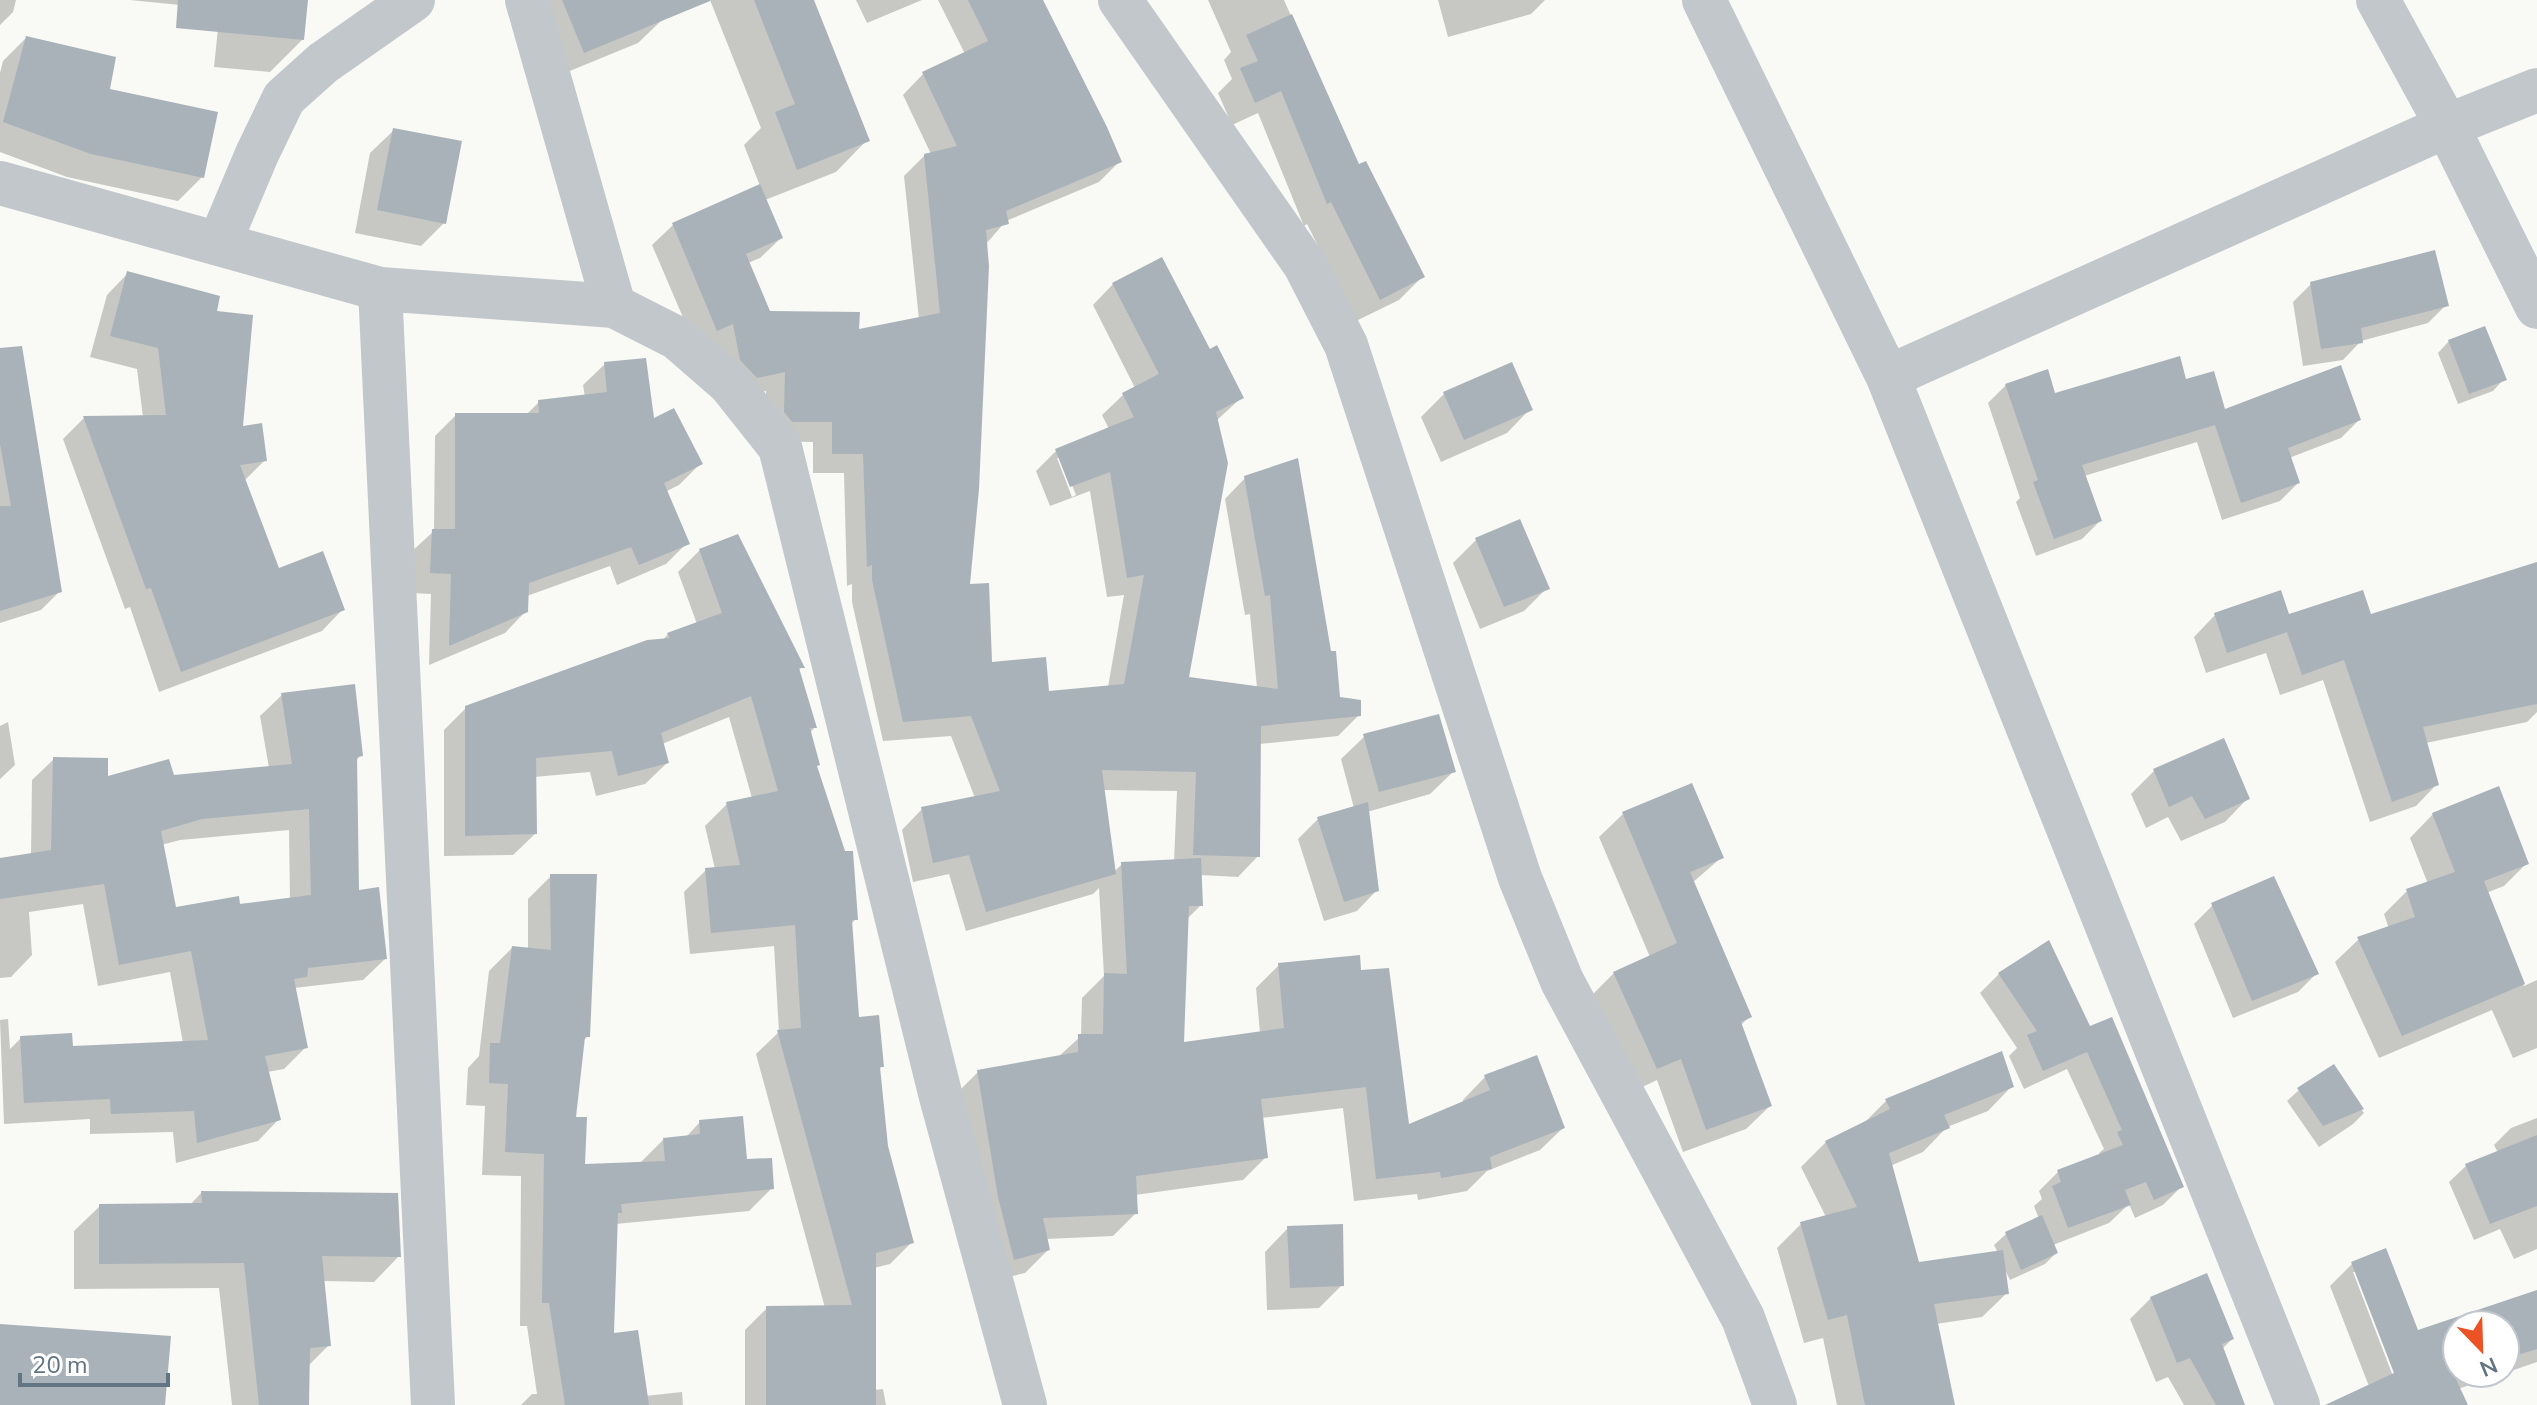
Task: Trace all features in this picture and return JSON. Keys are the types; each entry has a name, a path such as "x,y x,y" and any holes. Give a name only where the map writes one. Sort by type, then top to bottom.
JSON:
{"street":[{"path":"219,244 284,98 323,63 413,0"},
{"path":"527,0 614,306"},
{"path":"1120,0 1305,265 1346,345 1520,878 1562,981 1743,1318 1775,1405"},
{"path":"1704,0 1888,377 2298,1405"},
{"path":"2378,0 2447,126 2537,307"},
{"path":"1888,377 2447,126 2537,90"},
{"path":"0,183 380,289 614,306 677,338 730,384 780,447 941,1097 1025,1405"},
{"path":"380,289 433,1405"}],"building":[{"path":"178,0 308,0 304,40 176,28"},
{"path":"562,0 710,0 710,1 584,53"},
{"path":"754,0 814,0 870,141 797,170 775,112 795,104"},
{"path":"968,0 1043,0 1122,162 1006,211 1009,224 986,230 989,266 979,489 970,584 989,583 992,662 1046,657 1049,691 1124,684 1144,575 1127,578 1110,472 1070,487 1055,449 1134,417 1122,393 1159,374 1112,283 1162,257 1210,349 1217,345 1244,398 1216,412 1228,463 1189,677 1278,689 1270,595 1265,596 1244,476 1298,458 1331,651 1336,651 1340,697 1361,700 1361,716 1261,726 1260,857 1193,855 1196,772 1102,770 1116,874 986,912 969,855 933,863 921,807 1000,791 971,716 903,722 872,580 872,565 867,567 863,454 832,454 832,422 792,422 784,412 785,372 757,378 740,360 733,324 717,331 672,223 760,184 783,238 746,254 770,311 860,312 859,329 940,313 924,154 957,146 922,72 988,41"},
{"path":"1292,14 1359,164 1366,161 1425,277 1380,300 1331,202 1327,204 1281,91 1255,103 1240,68 1258,61 1246,35"},
{"path":"26,36 116,57 110,89 218,112 204,178 91,154 3,122"},
{"path":"393,128 462,141 446,224 377,210"},
{"path":"2435,250 2449,306 2361,328 2363,343 2321,349 2310,282"},
{"path":"127,271 220,296 217,311 253,315 243,426 262,423 267,461 240,465 279,568 323,551 345,610 181,672 151,588 146,589 83,416 166,415 158,348 110,336"},
{"path":"2485,326 2507,380 2469,394 2448,340"},
{"path":"22,346 62,592 0,611 0,506 11,506 0,444 0,348"},
{"path":"2180,356 2186,379 2214,371 2225,409 2341,365 2361,420 2288,448 2300,483 2241,503 2215,425 2082,465 2102,521 2054,539 2033,482 2038,480 2005,384 2048,369 2055,393"},
{"path":"646,358 654,418 674,408 703,464 664,483 690,544 639,565 631,547 529,583 528,612 449,646 451,574 430,573 432,529 455,529 455,413 539,413 538,400 607,392 604,362"},
{"path":"1512,362 1533,410 1464,440 1443,392"},
{"path":"1520,519 1550,589 1504,607 1475,538"},
{"path":"738,534 805,668 799,668 817,728 810,728 820,765 817,766 845,851 853,851 858,920 852,920 859,1017 879,1015 884,1067 880,1067 888,1146 914,1243 876,1253 876,1405 766,1405 766,1306 852,1305 777,1030 801,1028 795,925 711,933 705,868 740,865 726,802 778,791 751,696 661,733 669,763 618,776 612,751 536,758 537,834 465,836 465,706 647,640 670,638 667,633 722,613 699,549"},
{"path":"2537,562 2537,704 2423,727 2439,785 2392,802 2344,660 2302,675 2287,632 2227,653 2214,613 2281,590 2289,614 2363,590 2371,614"},
{"path":"355,684 363,756 357,757 359,890 379,887 387,959 308,968 307,977 294,979 308,1048 265,1056 281,1120 197,1143 194,1111 111,1114 110,1099 24,1103 20,1036 72,1033 73,1046 208,1040 191,951 119,965 104,884 0,899 0,858 51,850 53,757 108,758 108,776 169,759 174,775 292,764 281,693","holes":["309,809 311,895 240,904 239,896 176,907 161,831 202,819"]},
{"path":"1439,714 1456,772 1379,792 1363,734"},
{"path":"2224,738 2250,799 2205,819 2192,796 2169,807 2153,769"},
{"path":"1692,783 1724,858 1690,872 1752,1017 1741,1022 1772,1106 1706,1130 1681,1059 1657,1069 1613,972 1677,943 1622,812"},
{"path":"2499,786 2529,864 2484,881 2525,984 2402,1036 2357,937 2415,917 2406,889 2455,872 2432,813"},
{"path":"1368,802 1379,891 1344,902 1317,817"},
{"path":"1201,858 1203,906 1189,906 1184,1042 1284,1028 1278,963 1360,955 1361,970 1389,968 1409,1124 1490,1090 1484,1075 1537,1055 1565,1128 1490,1157 1492,1169 1441,1178 1440,1172 1376,1179 1366,1087 1261,1099 1268,1158 1136,1176 1138,1214 1043,1218 1050,1250 1014,1260 998,1197 977,1070 1078,1052 1078,1034 1103,1034 1104,973 1127,974 1121,862"},
{"path":"550,874 597,874 590,1037 585,1037 576,1117 587,1117 585,1164 665,1161 663,1138 700,1134 699,1120 743,1116 747,1159 772,1158 774,1189 621,1204 622,1213 618,1213 614,1333 638,1330 649,1405 565,1405 549,1303 542,1303 544,1154 505,1152 508,1084 489,1083 490,1043 500,1043 512,946 551,950"},
{"path":"2274,876 2319,974 2252,1001 2211,903"},
{"path":"2049,940 2090,1026 2112,1017 2184,1187 2154,1200 2146,1182 2125,1190 2131,1205 2068,1228 2052,1186 2061,1182 2057,1170 2123,1145 2117,1132 2122,1130 2087,1052 2043,1071 2027,1035 2037,1031 1998,973"},
{"path":"2002,1051 2014,1087 1944,1115 1950,1128 1889,1153 1919,1262 2003,1250 2009,1294 1934,1304 1955,1405 1865,1405 1847,1315 1828,1320 1800,1222 1857,1207 1825,1141 1890,1109 1885,1099"},
{"path":"2334,1064 2364,1109 2323,1126 2297,1088"},
{"path":"2537,1135 2537,1206 2490,1224 2465,1164"},
{"path":"201,1191 398,1193 401,1257 322,1256 331,1346 310,1348 309,1405 259,1405 244,1263 99,1264 99,1204 202,1203"},
{"path":"2042,1215 2058,1253 2021,1270 2005,1232"},
{"path":"1343,1224 1344,1286 1290,1288 1287,1226"},
{"path":"2386,1248 2418,1330 2441,1322 2441,1389 2461,1389 2468,1405 2325,1405 2394,1373 2351,1262"},
{"path":"2207,1273 2234,1339 2222,1344 2245,1405 2216,1405 2190,1358 2177,1363 2150,1297"},
{"path":"2537,1290 2537,1349 2521,1354 2521,1309 2480,1309"},
{"path":"0,1324 171,1336 165,1405 0,1405"}]}
